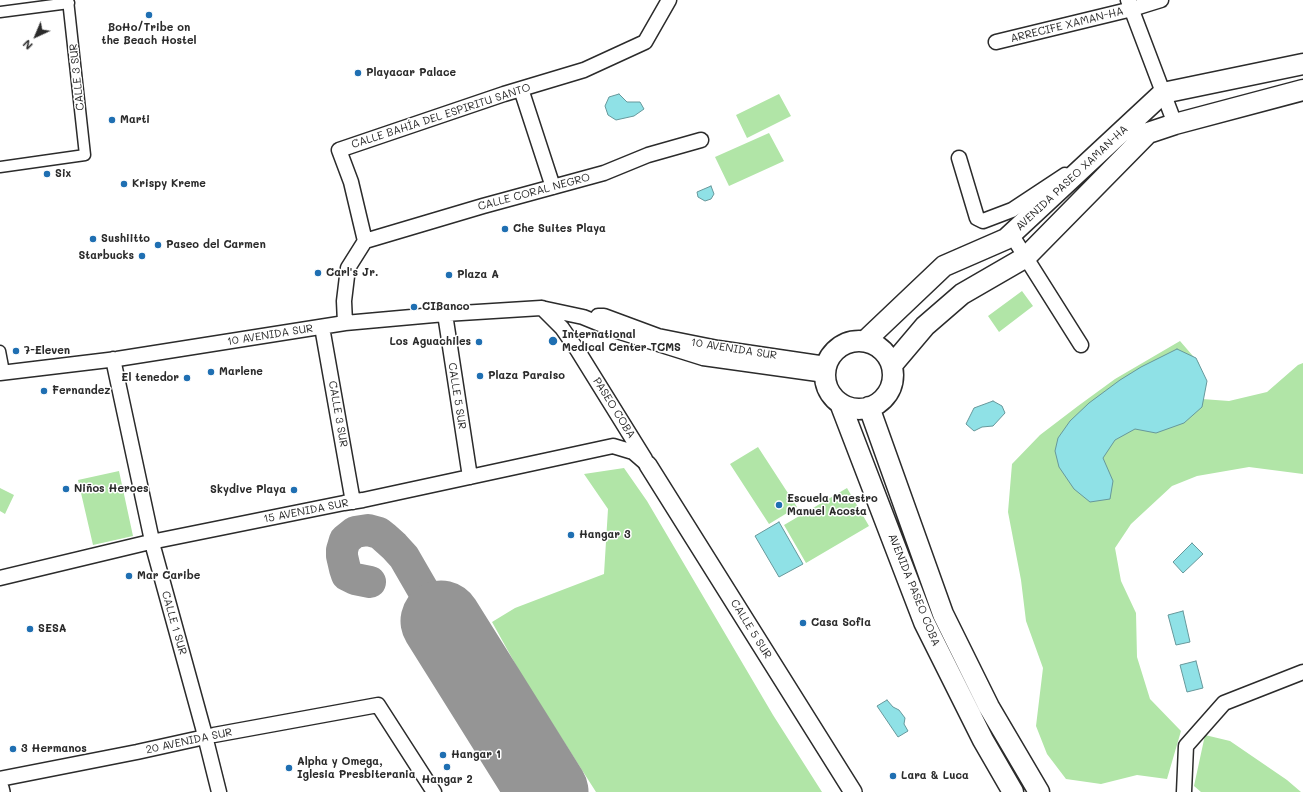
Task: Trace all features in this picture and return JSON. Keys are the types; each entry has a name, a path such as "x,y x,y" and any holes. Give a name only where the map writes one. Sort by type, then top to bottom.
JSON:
{"main road":[{"path":"1163,93 1303,64"},
{"name":"AVENIDA PASEO XAMAN-HA","path":"892,365 925,326 962,294 1026,257 1148,133 1175,124 1303,90"},
{"name":"AVENIDA PASEO XAMAN-HA","path":"865,341 944,266 1006,239 1163,93"},
{"path":"855,340 874,344 882,349 888,356 892,365 892,384 888,392 883,399 869,407 859,409 840,403 832,396 827,386 825,369 831,355 837,348 855,340"},
{"name":"AVENIDA PASEO COBA","path":"840,403 924,622 983,740 1013,792"},
{"name":"AVENIDA PASEO COBA","path":"869,407 943,614 989,706 1039,792"}],"street":[{"name":"CALLE BAHÍA DEL ESPIRITU SANTO","path":"365,241 351,182 339,150 521,89 584,70 645,42 669,0"},
{"name":"ARRECIFE XAMAN-HA","path":"996,42 1130,5 1161,0"},
{"path":"0,12 69,2"},
{"name":"CALLE 3 SUR","path":"0,167 85,155 69,2"},
{"path":"1130,5 1175,124"},
{"path":"521,89 553,186"},
{"name":"CALLE CORAL NEGRO","path":"365,241 553,186 604,173 648,155 701,140"},
{"path":"959,158 977,218 983,221 1012,210 1099,153"},
{"path":"1012,234 1080,345"},
{"path":"345,323 344,301 348,268 365,241"},
{"name":"10 AVENIDA SUR","path":"2,373 113,359 345,323 445,314 541,308 583,317 604,316 658,336 825,369"},
{"name":"PASEO COBA","path":"541,308 562,328 578,351 648,465"},
{"name":"CALLE 5 SUR","path":"445,314 470,477"},
{"name":"PASEO COBA","path":"578,351 574,338 575,324 583,317"},
{"name":"CALLE 3 SUR","path":"322,327 353,502"},
{"path":"0,351 2,373"},
{"name":"CALLE 1 SUR","path":"113,359 152,542 206,736 219,792"},
{"path":"613,446 619,440 621,419"},
{"name":"15 AVENIDA SUR","path":"0,578 152,542 353,502 613,446 633,452 648,465"},
{"name":"CALLE 5 SUR","path":"648,465 853,792"},
{"path":"1184,792 1186,746 1224,703 1303,672"},
{"name":"20 AVENIDA SUR","path":"0,778 137,752 206,736 378,705 434,792"},
{"path":"0,788 1,792"}],"green space":[{"path":"779,94 791,116 747,138 736,115"},
{"path":"769,133 784,161 729,186 715,157"},
{"path":"1022,291 1033,306 999,332 988,316"},
{"path":"1180,341 1199,363 1202,399 1229,401 1267,392 1298,365 1303,363 1303,474 1249,467 1197,476 1172,486 1131,524 1115,548 1121,581 1136,613 1137,657 1150,699 1181,731 1167,779 1137,775 1101,784 1066,779 1047,754 1036,726 1043,668 1026,621 1021,580 1008,512 1012,464 1040,435 1078,406 1115,379"},
{"path":"758,447 797,507 769,524 730,464"},
{"path":"624,468 647,501 773,715 822,792 596,792 522,676 492,622 515,608 604,574 608,509 584,474"},
{"path":"119,471 133,536 93,545 78,480"},
{"path":"0,488 14,495 5,514 0,511"},
{"path":"847,488 869,526 806,563 784,525"},
{"path":"1205,735 1230,741 1287,780 1301,792 1201,792 1194,786"}],"water":[{"path":"619,94 627,102 640,102 644,109 634,116 616,120 608,115 605,106 609,97"},
{"path":"711,186 714,194 711,199 705,201 698,197 697,192"},
{"path":"1177,349 1196,358 1207,381 1202,407 1184,423 1156,433 1135,429 1115,440 1103,458 1113,481 1110,499 1090,502 1074,489 1059,467 1055,451 1058,438 1070,421 1089,403 1120,380 1141,367"},
{"path":"993,401 1002,406 1005,413 993,426 982,427 974,431 966,424 974,408"},
{"path":"779,522 803,564 779,577 755,536"},
{"path":"1192,543 1203,554 1183,573 1173,562"},
{"path":"1183,611 1190,642 1176,645 1168,615"},
{"path":"1196,661 1203,688 1187,692 1180,665"},
{"path":"887,700 893,707 899,710 905,718 904,724 908,731 898,737 877,706"}],"taxiway":[{"path":"370,582 355,579 347,575 345,569 342,550 345,540 355,532 368,530 379,533 394,546 404,557 441,621"}],"runway":[{"path":"441,621 548,792"}],"place":[{"name":"BoHo/Tribe on the Beach Hostel","path":"149,15"},
{"name":"Playacar Palace","path":"358,73"},
{"name":"Marti","path":"112,120"},
{"name":"Six","path":"47,174"},
{"name":"Krispy Kreme","path":"124,184"},
{"name":"Che Suites Playa","path":"505,229"},
{"name":"Sushiitto","path":"93,239"},
{"name":"Paseo del Carmen","path":"158,245"},
{"name":"Starbucks","path":"142,256"},
{"name":"Carl's Jr.","path":"318,273"},
{"name":"Plaza A","path":"449,275"},
{"name":"CIBanco","path":"414,307"},
{"name":"International Medical Center TCMS","path":"553,341"},
{"name":"Los Aguachiles","path":"479,342"},
{"name":"7-Eleven","path":"16,351"},
{"name":"Marlene","path":"211,372"},
{"name":"Plaza Paraiso","path":"480,376"},
{"name":"El tenedor","path":"187,378"},
{"name":"Fernandez","path":"44,391"},
{"name":"Niños Heroes","path":"66,489"},
{"name":"Skydive Playa","path":"294,490"},
{"name":"Escuela Maestro Manuel Acosta","path":"779,505"},
{"name":"Hangar 3","path":"571,535"},
{"name":"Mar Caribe","path":"129,576"},
{"name":"Casa Sofia","path":"803,623"},
{"name":"SESA","path":"30,629"},
{"name":"3 Hermanos","path":"13,749"},
{"name":"Hangar 1","path":"443,755"},
{"name":"Hangar 2","path":"447,767"},
{"name":"Alpha y Omega, Iglesia Presbiterania","path":"289,768"},
{"name":"Lara & Luca","path":"893,776"}]}
